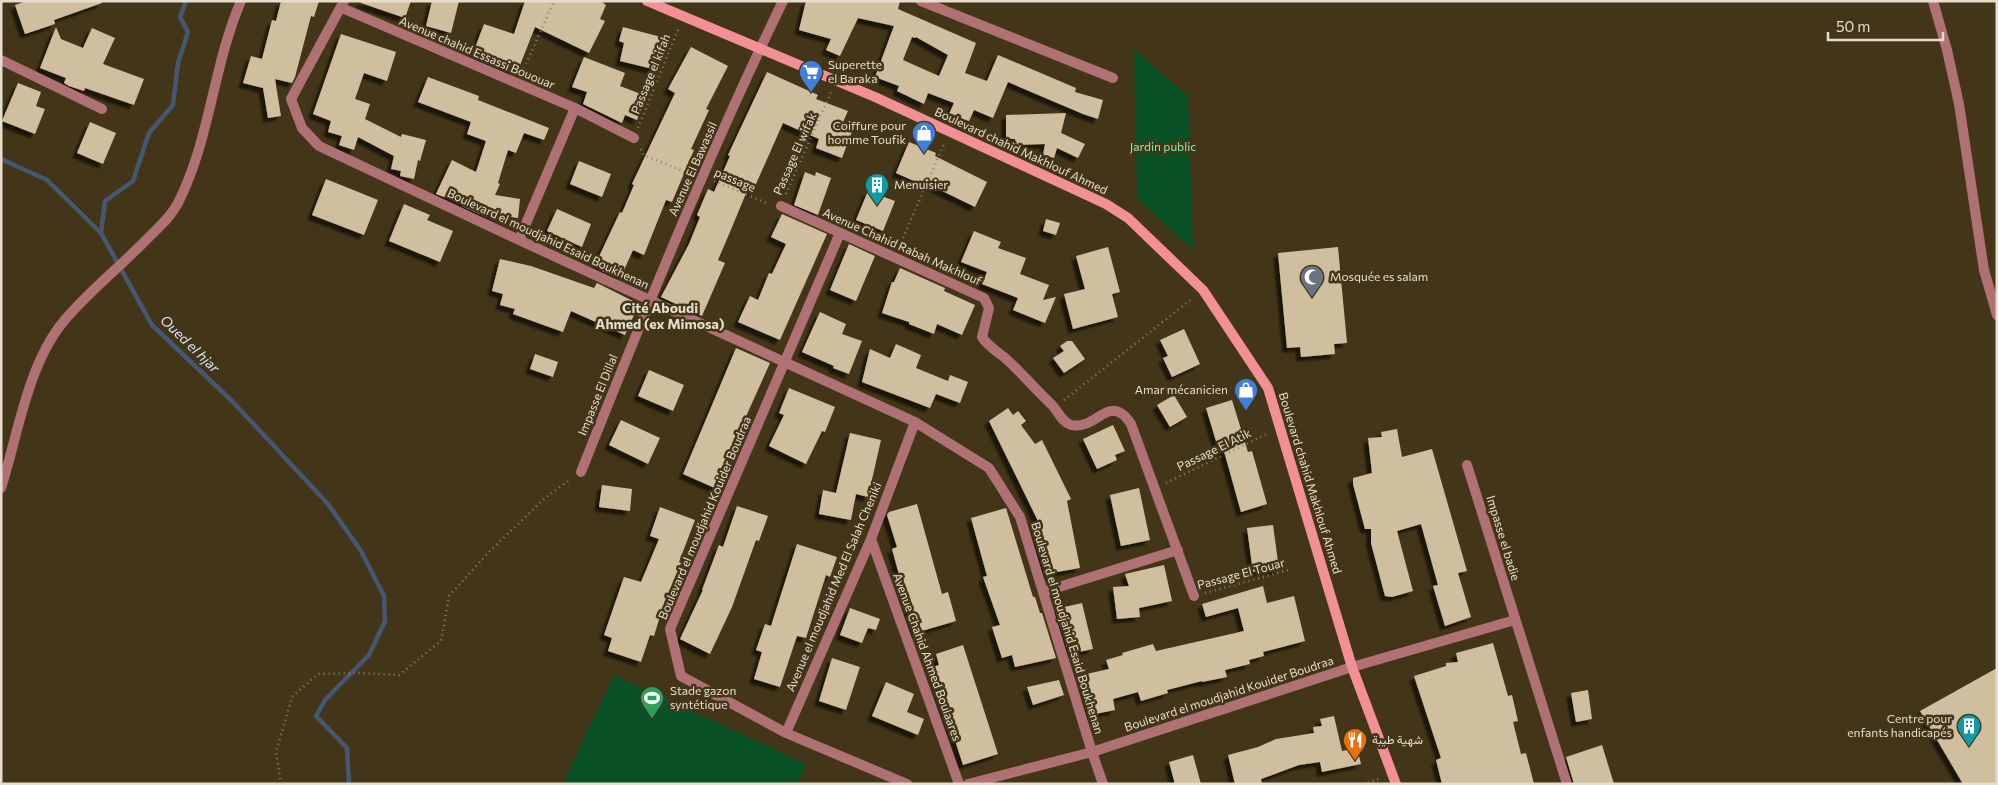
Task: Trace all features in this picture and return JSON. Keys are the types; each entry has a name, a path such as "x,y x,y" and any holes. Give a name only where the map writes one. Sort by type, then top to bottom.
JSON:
{"main road":[{"name":"Boulevard chahid Makhlouf Ahmed","path":"646,1 836,81 1106,204 1128,218 1203,290 1268,388 1352,667 1394,779"}],"street":[{"path":"1,488 40,359 55,332 81,303 164,221 178,203 201,141 230,32 242,1"},
{"name":"Avenue El Bawassil","path":"650,300 760,48 783,1"},
{"path":"921,1 1112,78"},
{"path":"1933,1 1947,50 1959,104 1984,270 1997,315"},
{"name":"Avenue chahid Essassi Bououar","path":"343,4 517,84 574,108 634,138"},
{"name":"Boulevard el moudjahid Esaid Boukhenan","path":"343,4 291,98 302,128 319,146 915,422 989,468 1020,517 1103,784"},
{"path":"1,60 102,109"},
{"path":"519,240 574,108"},
{"name":"Avenue Chahid Rabah Makhlouf","path":"782,206 984,298 989,308 982,337 984,341 1005,358 1055,408 1064,422 1072,425 1087,424 1107,411 1118,411 1125,415 1131,424 1194,596"},
{"name":"Boulevard el moudjahid Kouider Boudraa","path":"840,232 670,629 681,676 786,733 907,784"},
{"name":"Impasse El Dillal","path":"581,472 650,300"},
{"name":"Avenue el moudjahid Med El Salah Cheniki","path":"786,733 871,539 915,422"},
{"name":"Impasse el badie","path":"1466,465 1567,784"},
{"name":"Avenue Chahid Ahmed Boulaares","path":"871,539 959,784"},
{"path":"1043,592 1178,550"},
{"name":"Boulevard el moudjahid Kouider Boudraa","path":"968,784 1092,752 1352,667 1515,620"}],"path":[{"path":"517,84 554,1"},
{"name":"Passage el kifah","path":"634,138 683,17"},
{"name":"Passage El wifak","path":"782,206 836,81"},
{"path":"894,257 950,132"},
{"name":"passage","path":"634,138 644,155 685,174 704,176 777,207 782,206"},
{"path":"1055,408 1203,290"},
{"name":"Passage El Atik","path":"1155,488 1281,427"},
{"path":"281,784 276,752 292,697 318,674 359,673 399,675 441,641 449,596 488,553 545,498 581,472"},
{"name":"Passage El Touar","path":"1194,596 1292,569"},
{"path":"1363,784 1394,779"}],"green space":[{"name":"Jardin public","path":"1134,50 1188,96 1193,250 1137,198"},
{"name":"Stade gazon syntétique","path":"614,675 806,764 797,784 571,784 564,781"}],"building":[{"path":"27,1 101,1 102,3 54,20 55,24 25,34 15,5"},
{"path":"281,1 319,1 314,17 311,16 292,83 275,79 281,116 268,118 263,88 243,83 251,56 262,59 272,20 276,21"},
{"path":"361,1 411,1 405,18 361,3"},
{"path":"432,1 459,1 451,33 426,26"},
{"path":"525,1 600,1 606,5 600,19 605,21 589,53 535,27 517,73 472,56 484,24 514,34"},
{"path":"806,1 900,1 898,9 976,43 965,73 987,81 998,55 1076,88 1075,92 1103,100 1098,119 1008,82 993,118 974,110 969,121 949,114 954,103 928,93 924,104 897,91 899,86 875,77 894,26 858,18 840,56 826,50 831,39 799,30","holes":["912,37 948,55 939,76 903,60"]},
{"path":"56,27 61,39 83,48 92,28 115,38 103,64 144,79 134,105 85,88 84,91 69,86 64,83 66,78 40,68"},
{"path":"623,27 665,38 657,70 620,61 624,43 619,41"},
{"path":"341,34 396,52 387,81 364,73 355,99 370,104 365,119 401,137 402,134 426,140 420,161 418,160 414,179 400,176 401,171 391,169 394,156 358,137 354,150 339,145 342,136 328,132 331,121 313,114"},
{"path":"691,47 728,66 706,109 709,110 691,149 694,150 672,202 666,200 644,255 633,250 620,279 602,271 604,267 596,263 620,212 622,213 634,185 632,184 675,93 668,89"},
{"path":"584,57 625,73 620,86 646,96 637,120 625,115 622,123 583,104 587,92 572,87"},
{"path":"767,72 818,95 816,99 848,111 843,122 854,126 842,158 816,148 819,139 783,123 752,193 747,191 718,260 725,263 702,316 661,297 689,244 700,217 697,215 708,189 714,192 730,156 728,155"},
{"path":"428,77 479,96 478,100 549,128 544,140 524,133 516,153 508,150 498,183 500,184 495,195 520,199 518,218 487,213 486,217 462,206 463,204 436,194 452,160 476,172 486,141 467,134 471,122 418,102"},
{"path":"18,83 41,92 36,106 45,109 35,134 2,121"},
{"path":"1066,113 1061,133 1085,144 1078,158 1057,148 1054,158 1043,155 1045,144 1015,145 1015,139 1006,139 1006,115"},
{"path":"90,122 116,133 103,164 77,153"},
{"path":"909,142 936,153 935,156 987,182 975,207 924,182 923,185 896,173"},
{"path":"579,161 611,174 602,197 570,184"},
{"path":"805,172 815,176 816,172 831,178 818,215 794,205"},
{"path":"326,179 378,200 364,235 312,215"},
{"name":"Menuisier","path":"868,191 895,201 883,231 856,220"},
{"path":"404,204 430,215 427,220 453,231 440,262 389,241"},
{"path":"557,209 591,224 582,247 547,231"},
{"path":"782,214 827,234 780,340 738,322 750,296 758,300 769,273 772,274 786,244 771,237"},
{"path":"1046,219 1060,223 1056,235 1043,231"},
{"path":"974,231 1001,242 998,248 1026,258 1020,274 1049,285 1043,300 1056,297 1045,323 1013,310 1018,298 982,284 987,272 961,262"},
{"path":"849,244 875,256 856,301 830,290"},
{"path":"1108,247 1120,292 1112,294 1118,317 1073,329 1064,294 1085,289 1076,256"},
{"name":"Mosquée es salam","path":"1338,247 1347,343 1334,344 1335,354 1301,357 1300,347 1287,348 1278,253"},
{"path":"500,259 531,266 594,288 597,283 639,304 625,335 571,311 563,332 513,314 515,309 500,305 503,294 492,291"},
{"path":"900,268 945,288 944,291 975,305 962,335 937,324 934,334 909,324 909,322 882,313 892,282 894,282"},
{"path":"820,312 846,324 842,334 862,341 849,374 802,352"},
{"path":"1184,329 1200,364 1172,377 1163,358 1168,356 1160,340"},
{"path":"1067,341 1072,341 1085,359 1064,373 1053,358 1064,351 1060,346"},
{"path":"896,344 921,355 916,368 948,381 950,375 968,382 960,403 936,394 930,408 862,382 870,349 890,358"},
{"path":"736,348 770,363 717,489 683,474"},
{"path":"535,354 558,362 553,377 530,369"},
{"path":"649,370 684,385 673,411 638,396"},
{"path":"789,388 835,407 825,432 822,431 806,464 769,446 784,415 779,413"},
{"path":"1174,395 1187,417 1170,427 1157,405"},
{"path":"1232,400 1248,452 1252,451 1267,504 1241,512 1224,451 1219,451 1206,408"},
{"path":"1008,408 1013,415 1018,411 1026,421 1021,425 1035,444 1042,440 1071,499 1067,501 1080,568 1045,574 1034,521 1038,521 989,421"},
{"path":"621,420 660,438 648,464 609,445"},
{"path":"1113,425 1125,451 1115,455 1117,460 1097,469 1083,439"},
{"path":"1397,429 1402,457 1432,449 1467,571 1458,573 1471,617 1445,626 1433,586 1438,585 1421,524 1397,531 1413,591 1392,597 1385,596 1371,543 1371,529 1365,529 1353,484 1353,478 1372,473 1368,438 1382,437 1381,432"},
{"path":"850,433 881,440 868,497 856,494 851,520 819,514 823,490 836,493"},
{"path":"602,485 632,489 630,511 599,507"},
{"path":"1139,488 1150,540 1121,546 1110,495"},
{"path":"917,504 942,594 948,592 956,621 915,633 892,549 897,547 887,515 889,512"},
{"path":"737,506 768,516 759,541 756,540 732,607 710,654 680,639 703,590 719,545 723,547"},
{"path":"660,507 695,520 679,562 681,563 664,603 654,636 650,635 641,662 608,651 612,638 604,635 624,577 641,582 659,539 650,536"},
{"path":"1006,508 1033,597 1035,597 1040,613 1042,613 1056,658 1015,667 1012,655 1002,658 992,627 1000,625 983,577 987,576 971,518"},
{"path":"1273,525 1279,569 1253,572 1247,528"},
{"path":"797,544 837,557 830,577 826,575 806,638 797,636 780,687 754,679 762,652 756,650 765,624 771,626"},
{"path":"1164,565 1172,601 1139,608 1140,617 1117,619 1113,587 1129,586 1125,574"},
{"path":"1263,586 1267,603 1294,596 1305,641 1263,652 1264,656 1249,660 1250,664 1225,670 1227,677 1167,690 1168,693 1141,701 1138,692 1113,699 1115,710 1090,715 1082,675 1109,669 1106,660 1153,644 1156,651 1244,631 1238,608 1206,617 1202,604"},
{"path":"1082,603 1093,649 1069,654 1055,609"},
{"path":"850,608 880,619 876,630 868,628 862,643 840,635"},
{"path":"1493,643 1508,696 1512,695 1518,721 1513,722 1521,754 1526,753 1534,784 1442,784 1436,760 1441,758 1414,676 1446,666 1446,663 1458,662 1456,653"},
{"path":"963,645 998,754 963,765 933,667 939,665 936,654"},
{"path":"832,658 860,667 846,710 819,701"},
{"name":"Centre pour enfants handicapés","path":"1997,668 1997,784 1963,784 1920,711"},
{"path":"1059,680 1064,695 1033,705 1027,687"},
{"path":"886,682 914,694 907,712 924,719 918,735 872,716"},
{"path":"1588,690 1592,719 1576,722 1571,693"},
{"path":"1334,716 1342,751 1357,748 1361,764 1322,772 1320,762 1299,765 1261,779 1262,784 1235,784 1228,755 1258,747 1276,739 1314,733 1313,727 1322,726 1320,719"},
{"path":"1602,745 1614,784 1574,784 1566,757"},
{"path":"1193,755 1201,784 1175,784 1169,762"}],"waterway":[{"path":"101,233 105,201 133,181 149,133 173,105 178,63 188,32 180,17 186,1"},
{"name":"Oued el hjar","path":"1,159 47,180 101,233 152,325 233,402 328,504 361,551 384,596 385,621 369,655 325,700 316,716 347,748 349,784"}],"place":[{"name":"Superette el Baraka","path":"811,93"},
{"name":"Coiffure pour homme Toufik","path":"924,154"},
{"name":"Menuisier","path":"877,206"},
{"name":"Mosquée es salam","path":"1312,298"},
{"name":"Amar mécanicien","path":"1246,411"},
{"name":"Stade gazon syntétique","path":"652,719"},
{"name":"Centre pour enfants handicapés","path":"1969,747"},
{"name":"شهية طيبة","path":"1355,761"}],"district":[{"name":"Cité Aboudi Ahmed (ex Mimosa)","path":"660,316"}]}
